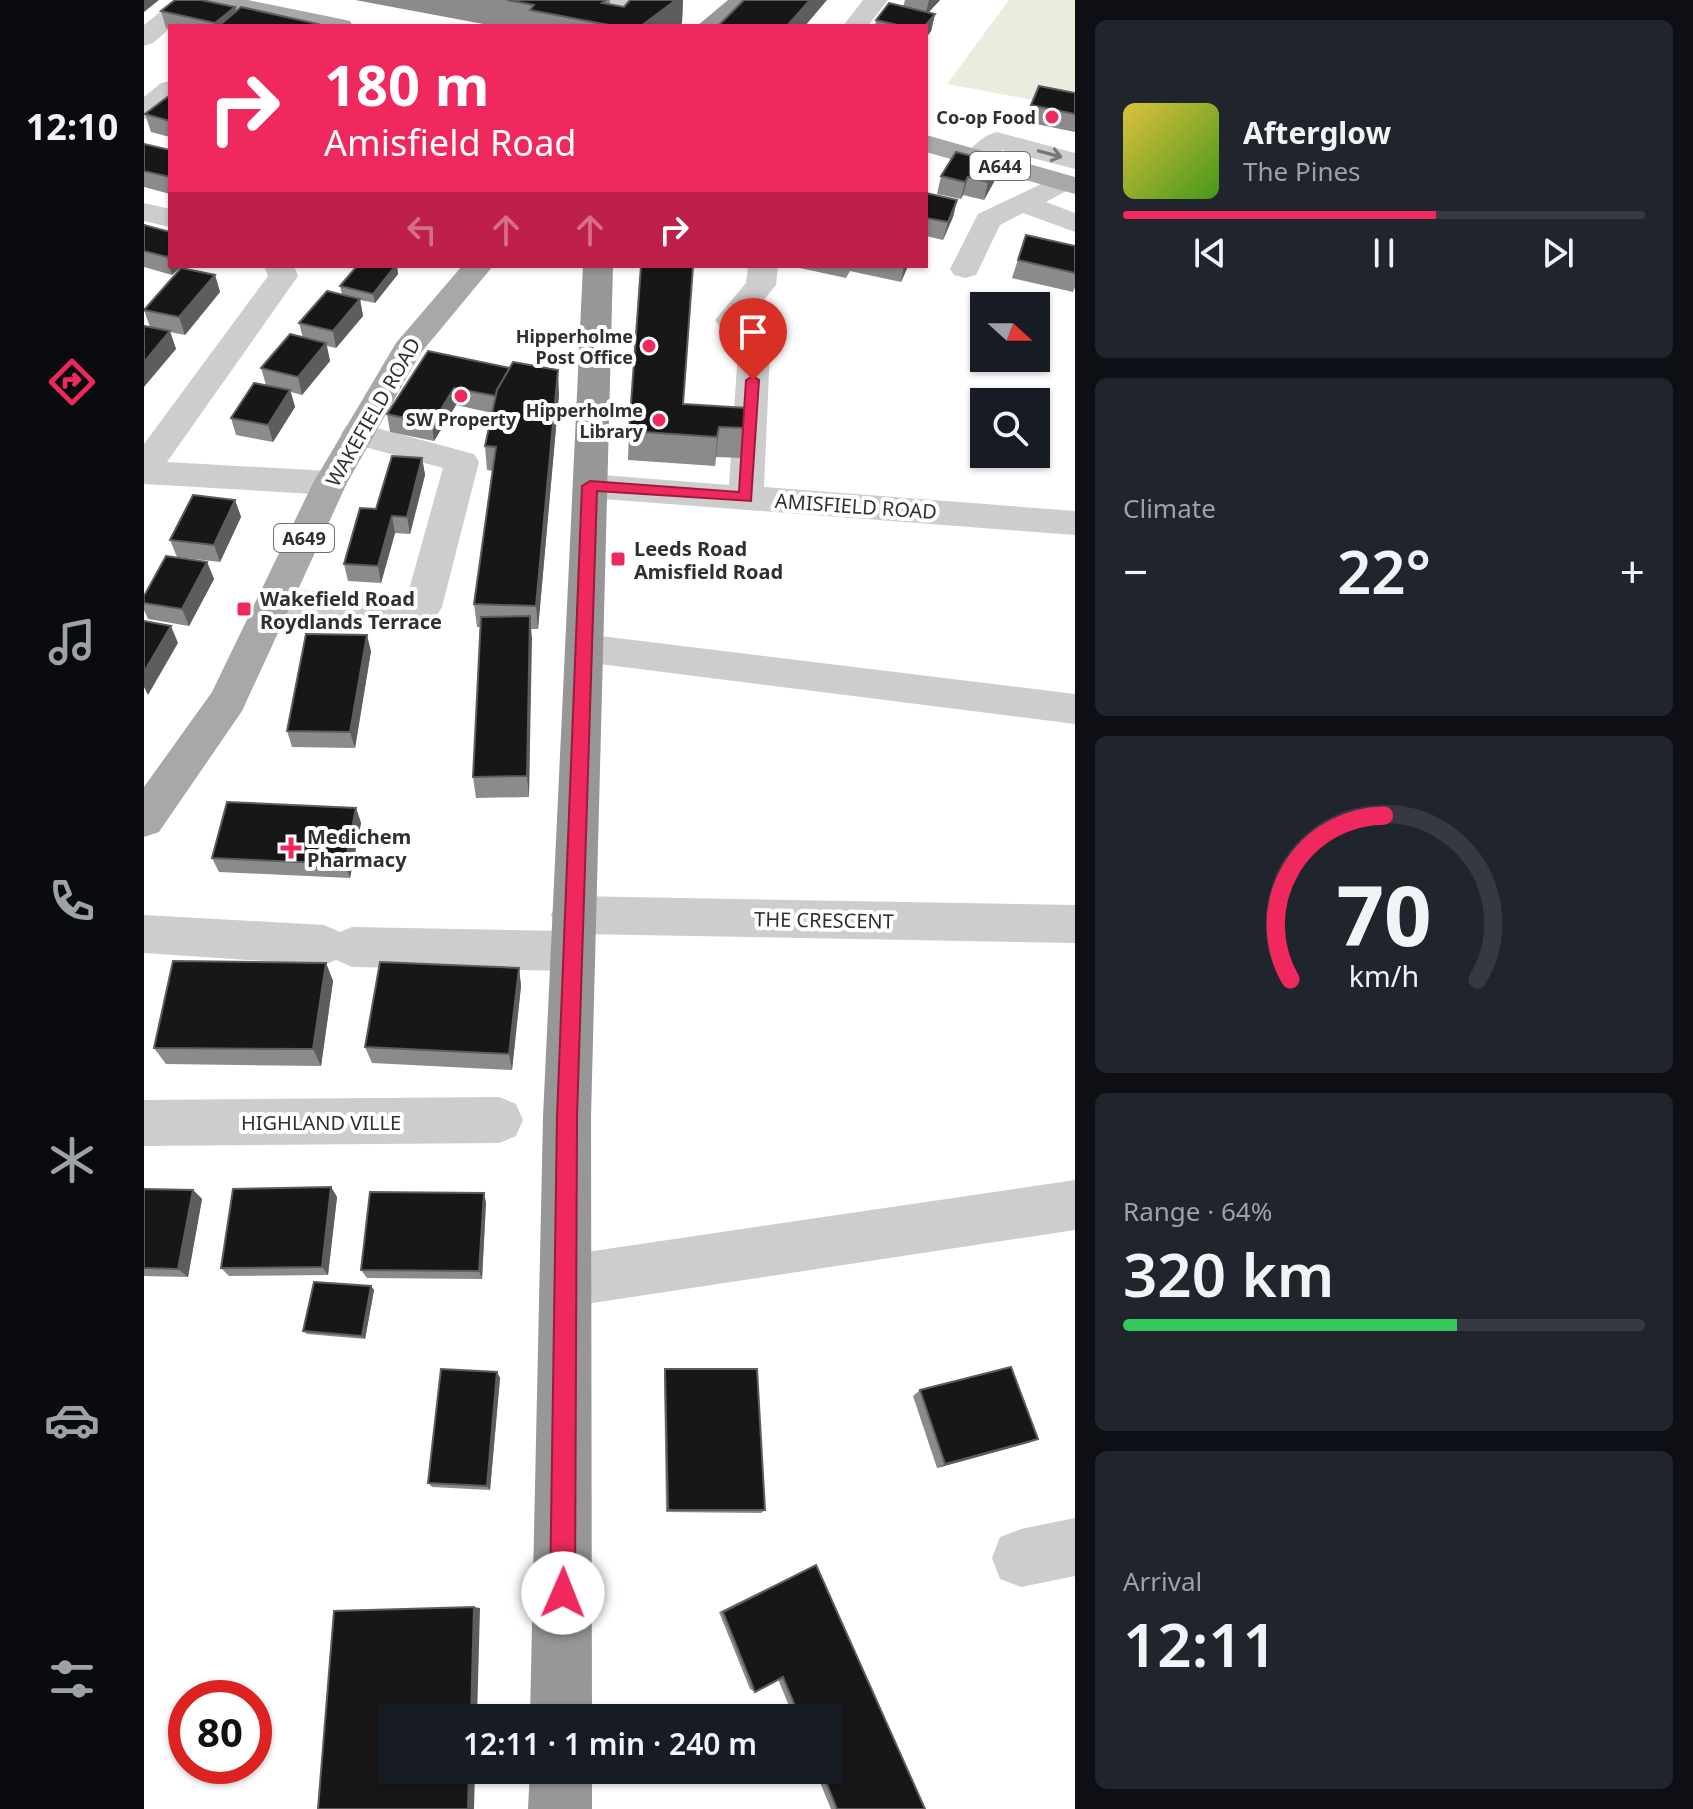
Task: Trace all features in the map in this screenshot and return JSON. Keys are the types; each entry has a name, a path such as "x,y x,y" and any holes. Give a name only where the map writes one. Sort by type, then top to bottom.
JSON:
{"highway":[{"path":"712,24 743,0"},
{"path":"561,1704 572,933 598,268"},
{"path":"560,1809 561,1784"}],"main road":[{"path":"212,0 331,24"},
{"name":"A644","path":"928,144 977,159 1070,177"},
{"name":"WAKEFIELD ROAD","path":"144,820 228,700 330,483 414,337 476,268"}],"street":[{"path":"144,38 190,0"},
{"path":"586,0 641,7 666,0"},
{"path":"857,24 876,0"},
{"path":"144,111 168,91"},
{"path":"965,269 988,220 1070,177"},
{"path":"1023,203 1075,223"},
{"path":"144,212 168,218"},
{"path":"144,471 283,276 280,268"},
{"path":"731,320 761,285 763,268"},
{"path":"746,498 754,351"},
{"path":"273,604 423,607 462,462 358,434"},
{"path":"144,471 330,483"},
{"name":"AMISFIELD ROAD","path":"590,486 1075,523"},
{"path":"584,648 1075,709"},
{"name":"THE CRESCENT","path":"144,934 338,946 572,933 1075,924"},
{"name":"HIGHLAND VILLE","path":"144,1123 499,1120"},
{"path":"566,1281 1075,1205"}],"green space":[{"path":"1009,0 1075,0 1075,108 947,84"}],"building":[{"path":"175,0 201,0 235,7 215,23 161,11"},
{"path":"507,0 606,0 602,3 624,7 630,0 676,0 644,24 604,24 530,10 534,5"},
{"path":"744,0 810,0 789,24 720,24"},
{"path":"889,3 935,14 927,24 893,24 876,20"},
{"path":"241,7 318,24 221,24"},
{"path":"1039,86 1075,93 1075,114 1031,105"},
{"path":"168,97 168,120 145,114"},
{"path":"144,144 168,150 168,177 144,171"},
{"path":"956,152 999,163 988,182 968,177 965,182 941,176"},
{"path":"928,193 957,200 948,222 928,218"},
{"path":"144,225 168,231 167,257 144,251"},
{"path":"1026,235 1075,246 1075,273 1018,260"},
{"path":"181,268 215,275 179,317 144,310"},
{"path":"355,268 393,268 373,294 340,286"},
{"path":"641,268 693,268 683,404 747,408 746,428 719,427 717,437 629,431"},
{"path":"327,291 360,299 333,331 299,323"},
{"path":"144,326 170,331 144,362"},
{"path":"290,334 326,343 298,377 261,368"},
{"path":"428,351 510,368 496,396 454,388 432,424 387,414"},
{"path":"513,362 558,370 536,606 474,604 496,447 485,446 497,390"},
{"path":"254,383 290,390 268,425 231,418"},
{"path":"392,456 422,458 407,517 392,516 378,566 344,564 360,508 376,509"},
{"path":"193,495 235,500 214,545 170,540"},
{"path":"166,556 207,562 182,609 144,603 144,596"},
{"path":"530,616 527,776 473,777 481,617"},
{"path":"144,621 171,626 144,672"},
{"path":"306,634 367,635 350,732 287,731"},
{"name":"Medichem Pharmacy","path":"227,802 356,808 345,864 212,858"},
{"path":"173,961 326,963 313,1049 154,1048"},
{"path":"380,962 519,968 509,1054 365,1047"},
{"path":"331,1187 322,1267 221,1268 233,1189"},
{"path":"144,1189 193,1190 178,1269 144,1268"},
{"path":"370,1192 484,1193 479,1271 361,1270"},
{"path":"314,1282 371,1286 362,1336 303,1331"},
{"path":"1011,1367 1038,1439 945,1464 920,1390"},
{"path":"441,1369 497,1372 487,1486 428,1483"},
{"path":"665,1369 757,1369 765,1510 668,1510"},
{"path":"816,1565 925,1809 837,1809 827,1784 842,1784 842,1704 794,1704 783,1677 755,1692 723,1612"},
{"path":"474,1607 471,1704 378,1704 378,1784 469,1784 468,1809 318,1809 334,1611"}],"place":[{"name":"Co-op Food","path":"1052,117"},
{"name":"Hipperholme Post Office","path":"649,346"},
{"name":"SW Property","path":"461,396"},
{"name":"Hipperholme Library","path":"659,420"},
{"name":"Leeds Road Amisfield Road","path":"618,559"},
{"name":"Wakefield Road Roydlands Terrace","path":"244,609"},
{"name":"Medichem Pharmacy","path":"291,848"}],"route":[{"path":"563,1593 567,1117 590,486 746,498 753,380"}]}
